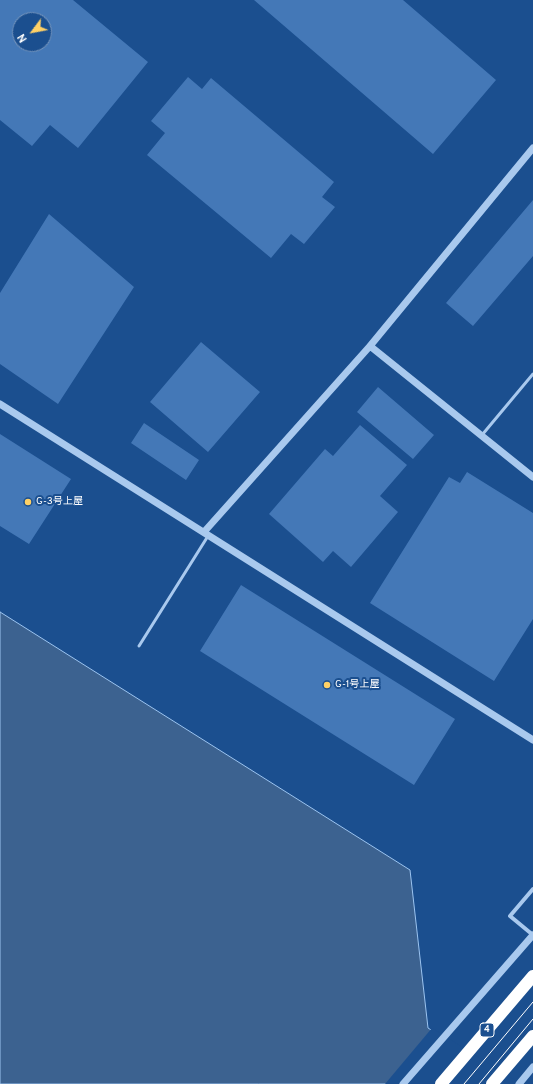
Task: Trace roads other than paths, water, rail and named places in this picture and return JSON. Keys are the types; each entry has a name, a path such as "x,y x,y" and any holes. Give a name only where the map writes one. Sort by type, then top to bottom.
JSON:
{"highway":[{"name":"4","path":"441,1084 533,976"},
{"path":"492,1084 533,1036"}],"street":[{"path":"207,534 370,346 533,148"},
{"path":"370,346 533,477"},
{"path":"0,404 533,740"},
{"path":"403,1084 533,935 510,916 533,890"},
{"path":"519,1084 533,1067"}],"lane":[{"path":"481,436 533,374"},
{"path":"139,646 207,534"}],"water":[{"path":"0,612 410,870 428,1028 517,1084 0,1084"}],"tram line":[{"path":"464,1084 533,1002"},
{"path":"479,1084 533,1019"}],"place":[{"name":"G-3号上屋","path":"28,502"},
{"name":"G-1号上屋","path":"327,685"}]}
